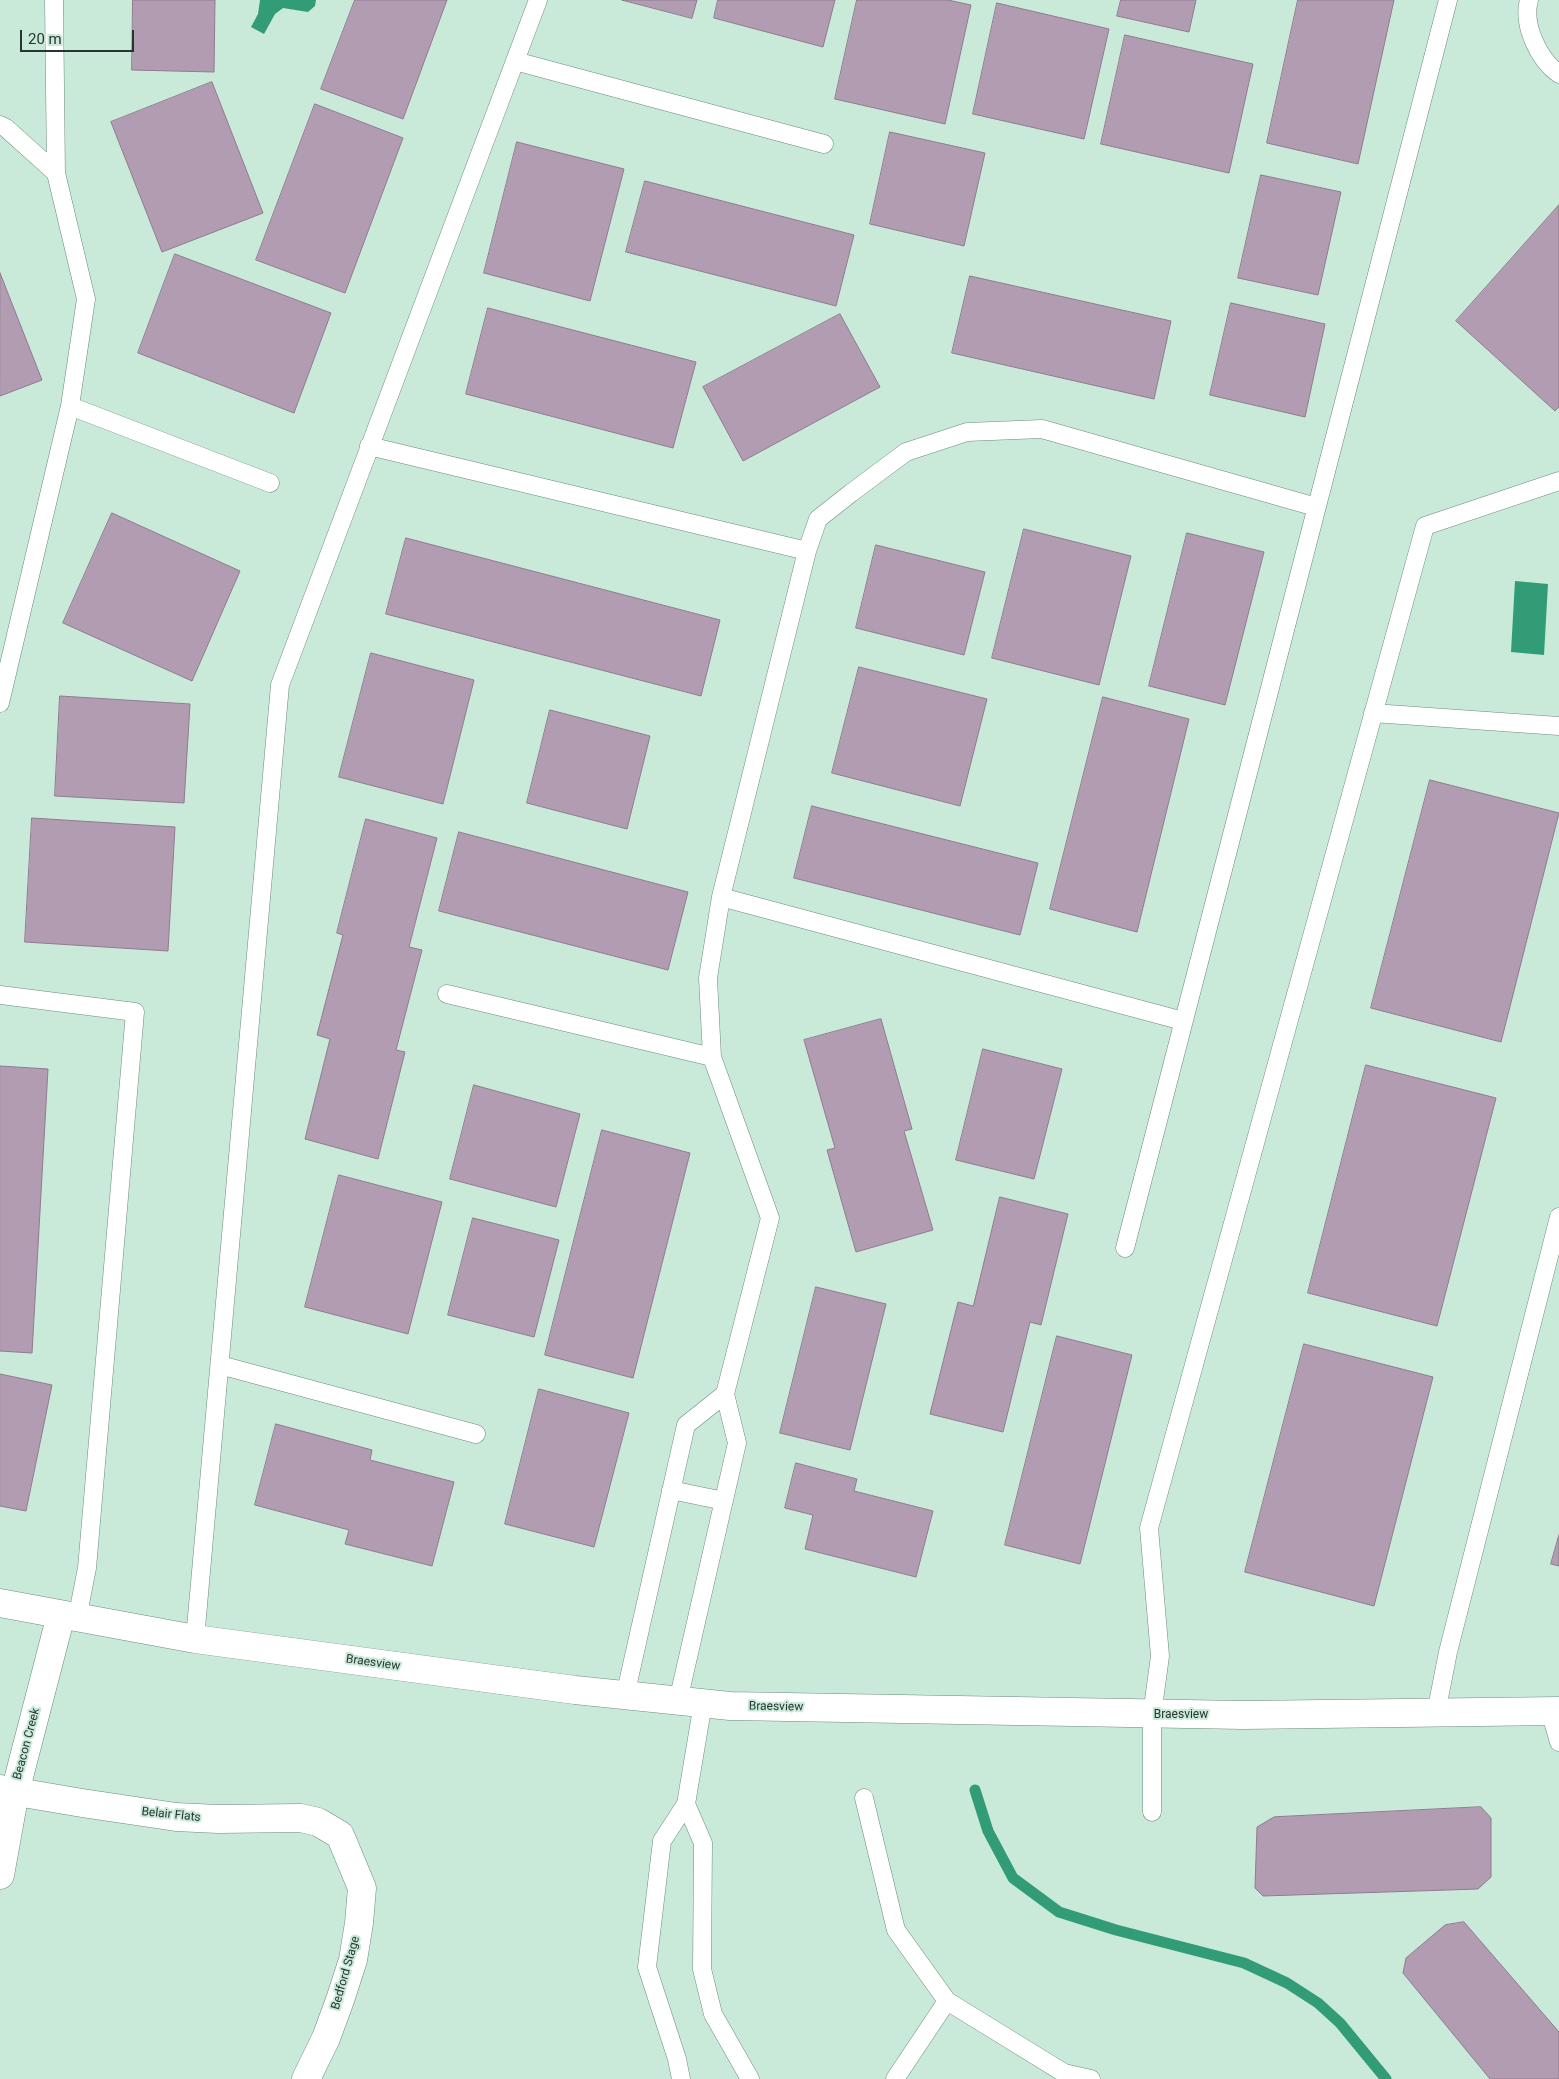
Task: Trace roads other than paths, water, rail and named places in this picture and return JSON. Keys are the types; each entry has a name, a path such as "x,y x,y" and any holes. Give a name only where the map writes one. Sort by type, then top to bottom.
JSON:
{"street":[{"name":"Braesview","path":"0,1604 195,1639 575,1690 730,1706 1152,1715 1554,1711"},
{"name":"Beacon Creek","path":"0,1875 8,1790 69,1617"},
{"name":"Belair Flats","path":"8,1790 82,1804 176,1817 218,1819 301,1818 318,1822 340,1835"},
{"name":"Bedford Stage","path":"306,2079 326,2038 340,2000 352,1960 360,1923 362,1888 340,1835"}],"lane":[{"path":"0,703 70,406 86,299 56,173 54,0"},
{"path":"195,1639 280,685 538,0"},
{"path":"1125,1248 1448,0"},
{"path":"1528,0 1527,7 1532,39 1548,67 1559,74"},
{"path":"515,61 824,144"},
{"path":"0,125 6,128 56,173"},
{"path":"70,406 270,483"},
{"path":"750,2079 713,2014 702,1969 703,1843 686,1804 690,1702 724,1501 737,1444 725,1394 770,1218 712,1057 708,978 721,897 807,552 818,518 906,452 967,432 1042,429 1316,507"},
{"path":"369,446 807,552"},
{"path":"1152,1812 1152,1715 1160,1656 1149,1528 1425,526 1559,481"},
{"path":"1373,713 1559,726"},
{"path":"721,897 1183,1021"},
{"path":"447,994 712,1057"},
{"path":"0,995 135,1012 87,1568 69,1617"},
{"path":"1436,1712 1448,1652 1559,1217"},
{"path":"220,1365 476,1434"},
{"path":"625,1696 686,1425 725,1394"},
{"path":"671,1490 724,1501"},
{"path":"1554,1711 1559,1742"},
{"path":"864,1798 896,1930 946,2001 1064,2073 1091,2079"},
{"path":"682,2079 647,1968 662,1840 686,1804"},
{"path":"895,2079 946,2001"}],"waterway":[{"path":"975,1790 988,1831 1013,1878 1059,1912 1116,1930 1244,1963 1287,1983 1318,2003 1340,2023 1386,2079"}]}
